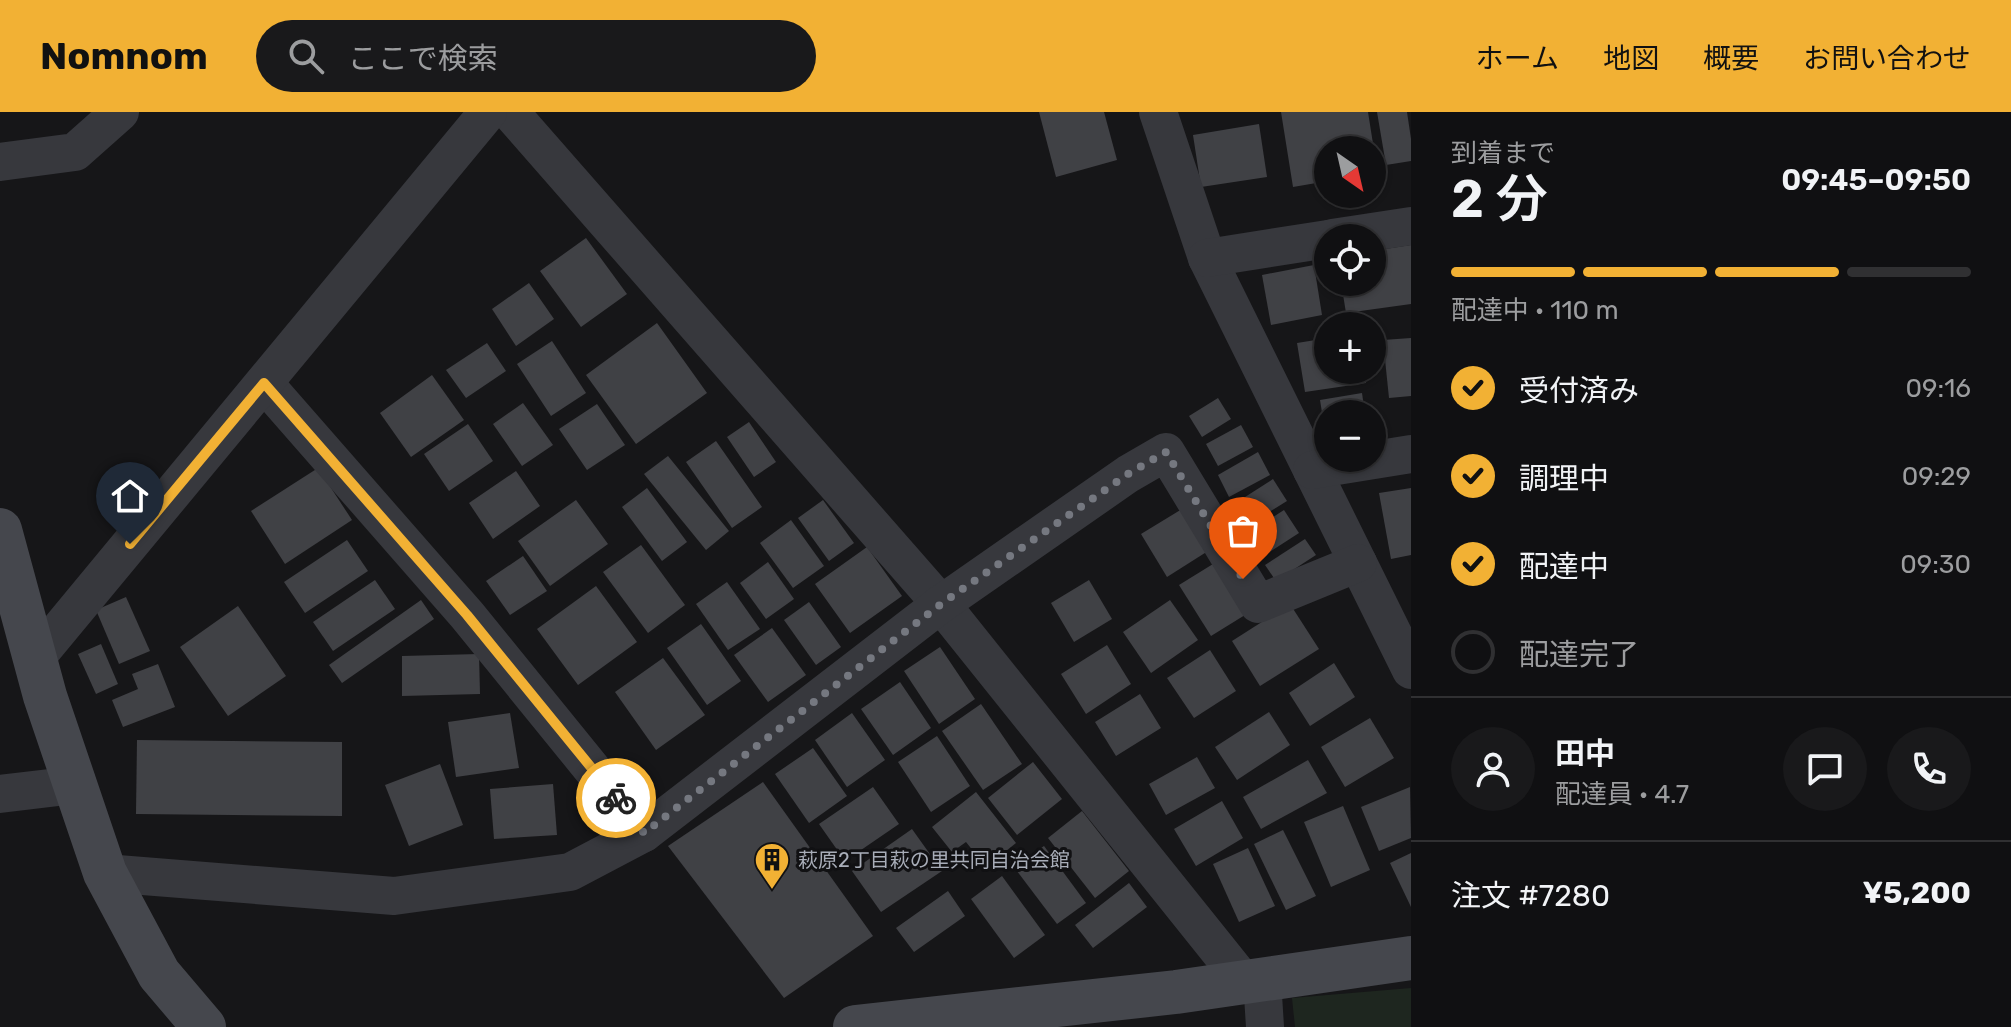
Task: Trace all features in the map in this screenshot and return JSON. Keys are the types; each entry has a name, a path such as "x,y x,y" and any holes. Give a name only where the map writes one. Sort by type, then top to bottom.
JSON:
{"street":[{"path":"0,162 75,152 120,112"},
{"path":"35,659 488,112"},
{"path":"510,112 941,604 1253,981 1265,1027"},
{"path":"1158,112 1207,258 1411,670"},
{"path":"1386,230 1411,226"},
{"path":"1207,258 1314,241"},
{"path":"264,383 467,615 644,833"},
{"path":"105,873 394,896 570,872 644,833 941,604 1128,474 1166,452 1258,604 1358,563"},
{"path":"1312,470 1411,454"},
{"path":"0,530 45,696 105,873 159,974 204,1027"},
{"path":"0,794 75,785"},
{"path":"855,1027 1176,992 1411,958"}],"shaded area":[{"path":"1411,988 1411,1027 1295,1027 1292,998"}],"building":[{"path":"1039,112 1104,112 1117,160 1056,177"},
{"path":"1281,112 1368,112 1372,136 1314,136 1314,183 1293,187"},
{"path":"1377,112 1407,112 1411,161 1386,165 1386,136 1381,136"},
{"path":"1259,124 1267,177 1201,187 1193,135"},
{"path":"586,238 627,294 581,327 540,271"},
{"path":"1411,245 1411,304 1346,312 1343,296 1386,296 1386,249"},
{"path":"1314,265 1314,296 1319,296 1322,312 1314,312 1314,317 1271,325 1262,275"},
{"path":"529,283 554,319 516,346 492,309"},
{"path":"657,323 707,393 636,444 586,375"},
{"path":"1411,338 1411,396 1389,398 1386,340"},
{"path":"1314,340 1314,384 1359,384 1305,392 1297,343"},
{"path":"552,341 586,393 551,416 517,364"},
{"path":"487,343 506,371 466,398 446,370"},
{"path":"432,375 464,420 411,457 380,413"},
{"path":"1362,393 1363,400 1320,400"},
{"path":"1218,398 1231,419 1202,437 1189,416"},
{"path":"523,403 553,445 522,466 493,424"},
{"path":"597,404 625,445 587,470 559,429"},
{"path":"749,422 776,462 754,477 727,437"},
{"path":"468,424 493,461 449,491 424,454"},
{"path":"1241,425 1253,447 1218,466 1206,444"},
{"path":"716,441 762,507 732,528 686,462"},
{"path":"1258,452 1270,475 1229,497 1218,475"},
{"path":"668,456 729,531 706,550 644,474"},
{"path":"318,468 352,520 285,564 251,511"},
{"path":"516,471 540,506 493,539 469,503"},
{"path":"1273,479 1287,501 1245,527 1231,506"},
{"path":"647,488 687,542 662,561 622,507"},
{"path":"1411,488 1411,555 1391,559 1379,493"},
{"path":"576,500 608,544 550,586 518,541"},
{"path":"823,500 854,543 829,561 798,518"},
{"path":"1182,509 1208,551 1167,577 1141,534"},
{"path":"1284,510 1299,533 1265,555 1250,532"},
{"path":"791,520 824,566 793,588 760,543"},
{"path":"1305,539 1316,555 1276,581 1265,565"},
{"path":"347,540 368,571 305,613 284,582"},
{"path":"641,545 685,605 648,633 603,572"},
{"path":"867,547 902,596 850,633 815,584"},
{"path":"523,556 547,591 510,615 486,581"},
{"path":"768,562 794,599 766,619 740,583"},
{"path":"1213,564 1245,615 1211,636 1179,585"},
{"path":"375,580 395,609 333,651 313,622"},
{"path":"1089,580 1112,619 1074,642 1051,603"},
{"path":"727,582 760,629 728,650 696,604"},
{"path":"596,586 637,642 578,685 537,629"},
{"path":"126,597 150,651 119,664 96,610"},
{"path":"421,600 434,619 342,683 329,665"},
{"path":"1170,600 1198,640 1151,673 1123,632"},
{"path":"809,602 841,647 816,665 784,620"},
{"path":"1290,604 1319,649 1260,686 1232,641"},
{"path":"238,606 286,676 228,716 180,647"},
{"path":"701,624 741,681 707,705 667,648"},
{"path":"772,628 806,675 768,702 734,655"},
{"path":"101,644 118,684 96,694 78,654"},
{"path":"1107,645 1131,684 1086,714 1061,674"},
{"path":"940,647 975,699 939,724 904,671"},
{"path":"1210,650 1236,691 1194,718 1167,678"},
{"path":"479,654 480,694 402,696 402,656"},
{"path":"663,658 705,715 656,750 615,692"},
{"path":"1334,663 1355,697 1310,726 1289,693"},
{"path":"158,664 175,707 123,727 112,700 138,689 132,674"},
{"path":"900,682 931,728 893,755 861,709"},
{"path":"1140,694 1161,728 1116,756 1095,722"},
{"path":"981,704 1022,764 983,790 942,731"},
{"path":"1269,712 1290,745 1237,780 1215,747"},
{"path":"510,713 519,768 456,777 448,722"},
{"path":"852,713 885,760 847,787 815,740"},
{"path":"1370,718 1394,758 1345,787 1321,747"},
{"path":"937,736 970,786 931,812 898,762"},
{"path":"137,740 342,742 342,816 136,814"},
{"path":"813,748 847,796 809,823 775,774"},
{"path":"1197,757 1215,788 1166,815 1149,784"},
{"path":"1308,760 1327,793 1261,829 1243,797"},
{"path":"1033,762 1062,799 1017,835 988,798"},
{"path":"440,764 463,825 409,846 385,785"},
{"name":"萩原2丁目萩の里共同自治会館","path":"763,782 873,936 784,998 668,846"},
{"path":"553,784 557,835 494,839 490,789"},
{"path":"873,787 899,824 845,861 819,824"},
{"path":"1410,787 1411,838 1379,851 1361,807"},
{"path":"976,792 1016,843 986,867 966,842 952,852 932,827"},
{"path":"1222,801 1243,838 1196,866 1174,829"},
{"path":"1343,806 1370,870 1331,887 1304,822"},
{"path":"1082,811 1129,871 1095,898 1048,838"},
{"path":"912,829 942,871 881,912 852,871"},
{"path":"1283,830 1316,896 1286,910 1254,844"},
{"path":"1044,846 1086,903 1057,924 1014,867"},
{"path":"1248,848 1275,906 1239,922 1213,864"},
{"path":"1411,853 1411,907 1390,863"},
{"path":"1002,876 1045,935 1014,958 971,899"},
{"path":"1129,883 1147,907 1093,948 1075,925"},
{"path":"948,891 965,916 914,952 896,928"}],"way so far":[{"path":"616,798 644,833 941,604 1128,474 1166,452 1243,579"}],"place":[{"name":"萩原2丁目萩の里共同自治会館","path":"772,891"}],"route":[{"path":"130,544 264,383 467,615 616,798"}]}
